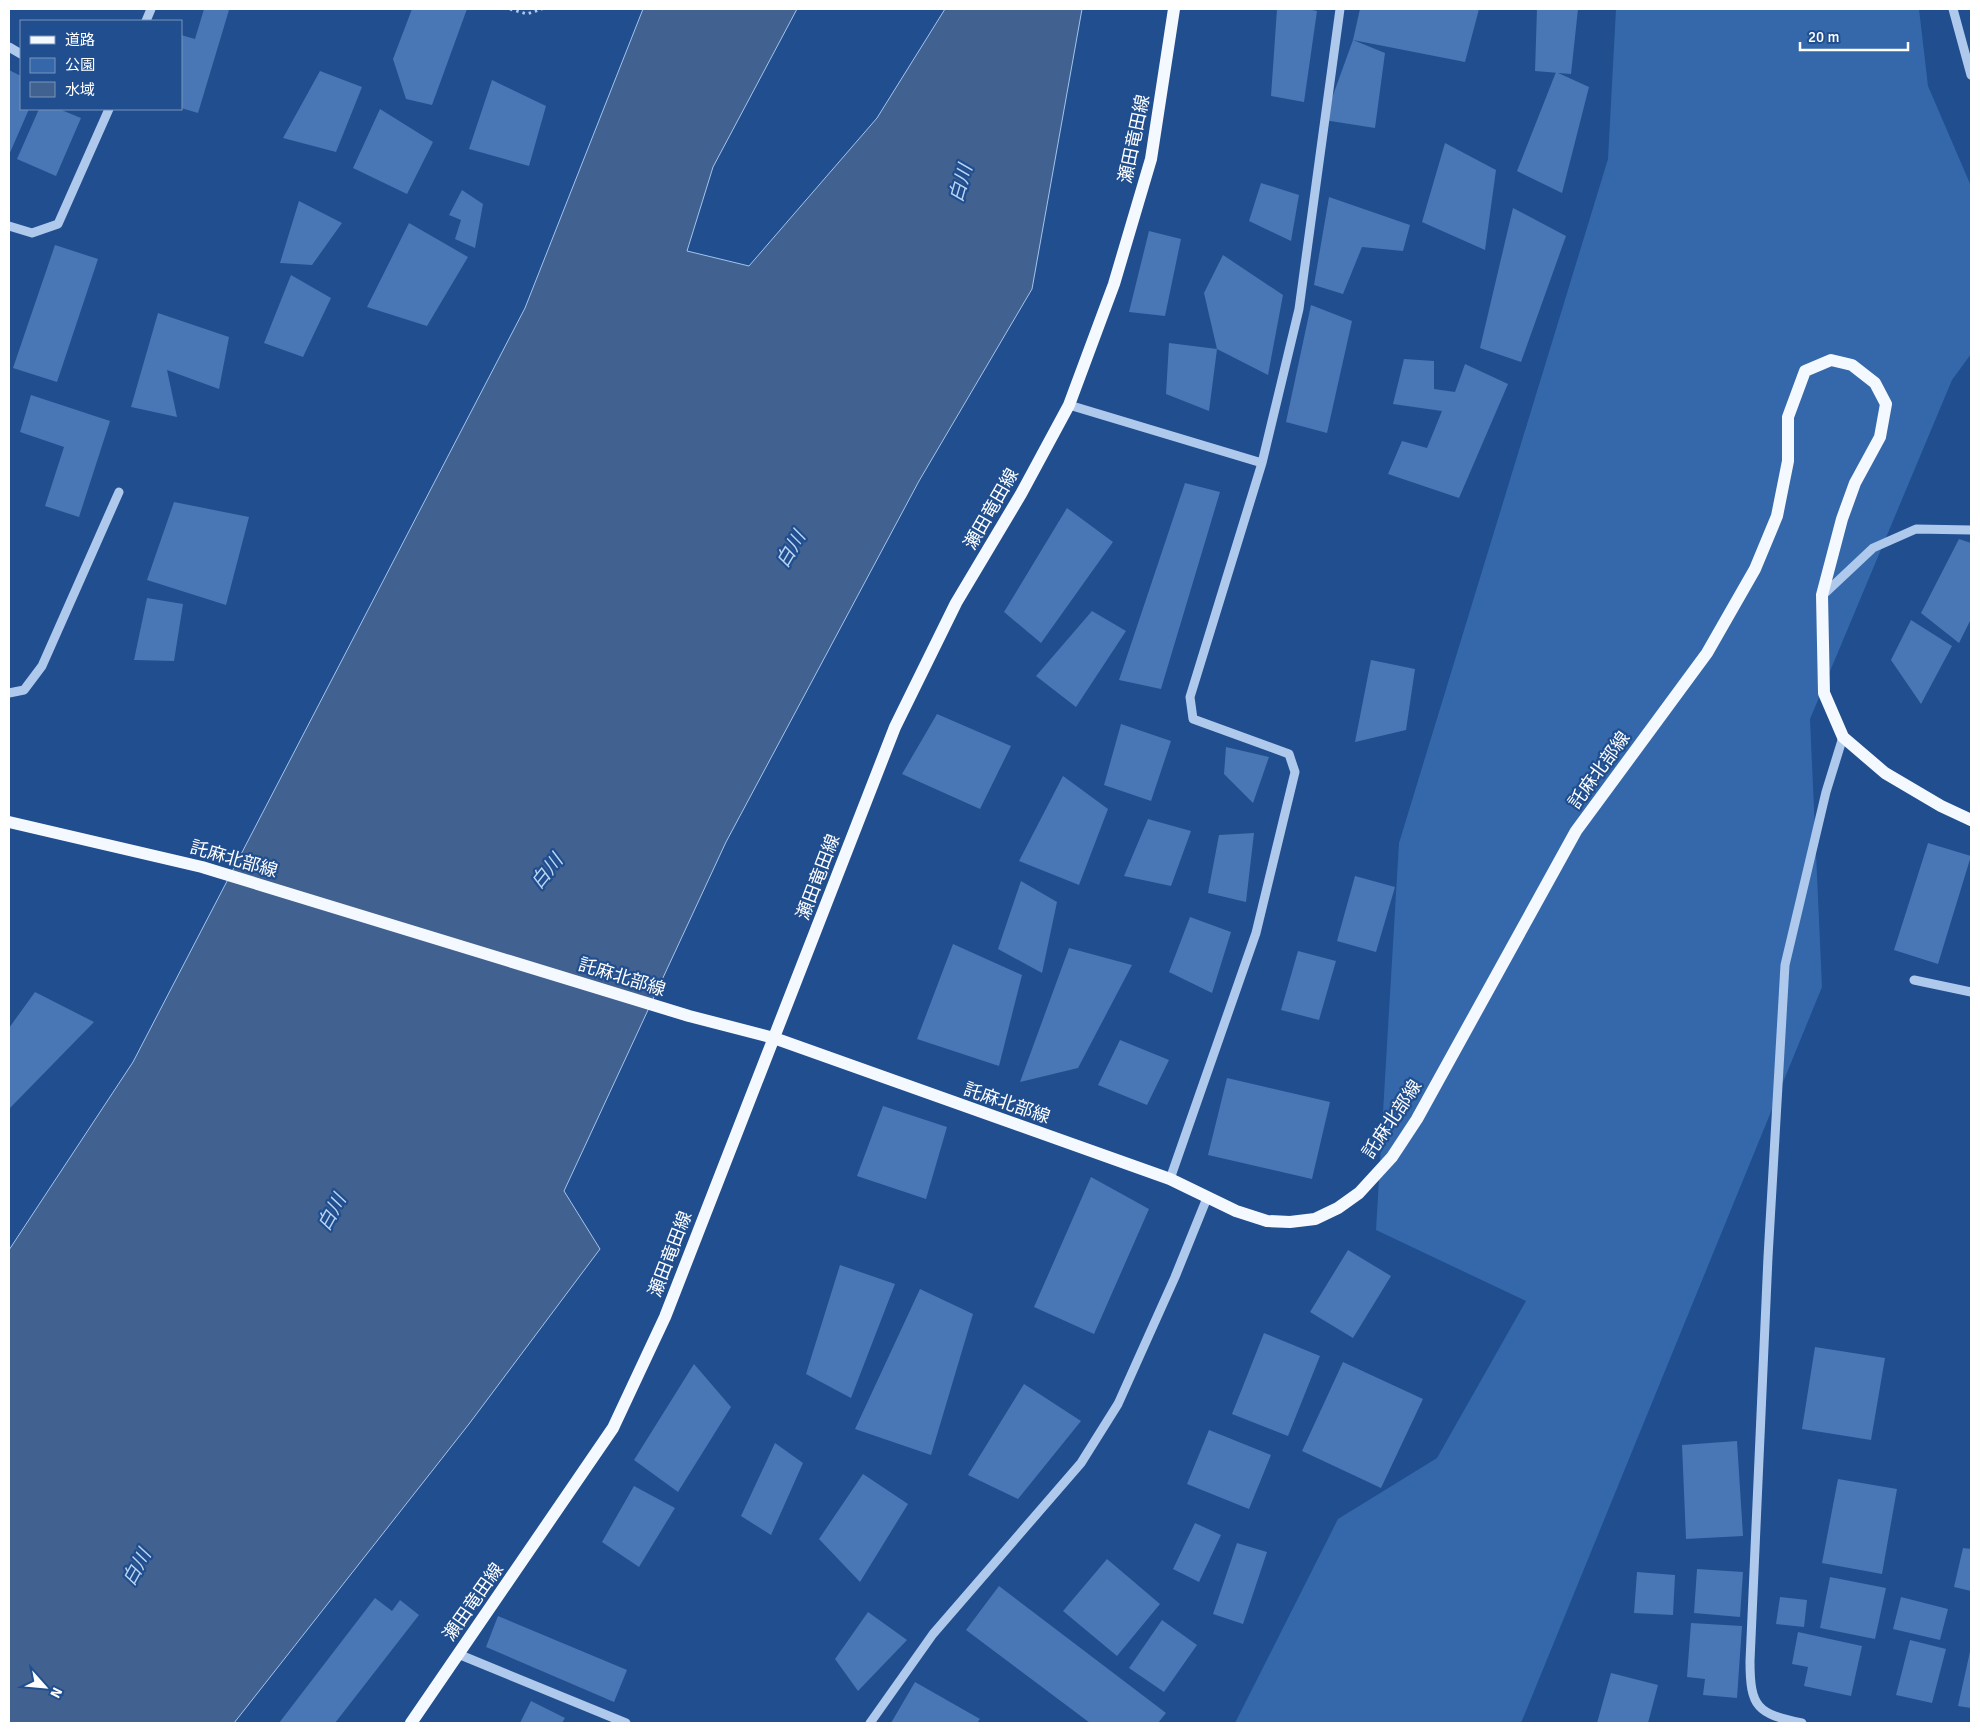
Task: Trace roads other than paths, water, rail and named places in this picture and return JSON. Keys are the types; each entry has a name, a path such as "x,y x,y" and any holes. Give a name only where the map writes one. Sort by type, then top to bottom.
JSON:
{"main road":[{"name":"瀬田竜田線","path":"410,1723 613,1428 665,1317 895,727 956,603 1020,494 1068,405 1114,284 1151,160 1174,9"},
{"name":"託麻北部線","path":"9,822 202,867 689,1016 774,1038 1170,1179 1236,1212 1267,1221 1290,1222 1315,1219 1338,1208 1359,1193 1392,1156 1417,1119 1576,831 1707,653 1755,569 1777,516 1788,461 1788,417 1805,371 1832,360 1852,365 1875,383 1886,404 1880,437 1855,483 1842,519 1822,595 1824,694 1843,737 1886,773 1941,806 1971,820"}],"street":[{"path":"1170,1179 1256,933 1295,772 1289,754 1194,719 1190,697 1262,463 1298,309 1340,9"},
{"path":"1953,9 1971,75"},
{"path":"9,47 20,53"},
{"path":"9,226 32,233 58,224 109,110"},
{"path":"1068,405 1262,463"},
{"path":"9,693 24,690 42,666 119,492"},
{"path":"1822,595 1873,548 1916,529 1971,530"},
{"path":"1802,1723 1769,1716 1755,1702 1750,1689 1750,1661 1768,1257 1784,964 1826,792 1843,737"},
{"path":"1914,980 1971,992"},
{"path":"870,1723 933,1634 1086,1455 1118,1404 1175,1277 1207,1198"},
{"path":"458,1654 626,1723"}],"water":[{"name":"白川","path":"643,9 797,9 713,167 687,251 749,266 877,118 945,9 1082,9 1032,289 919,481 726,842 564,1191 600,1249 469,1424 234,1723 9,1723 9,1250 133,1062 525,308"}]}
